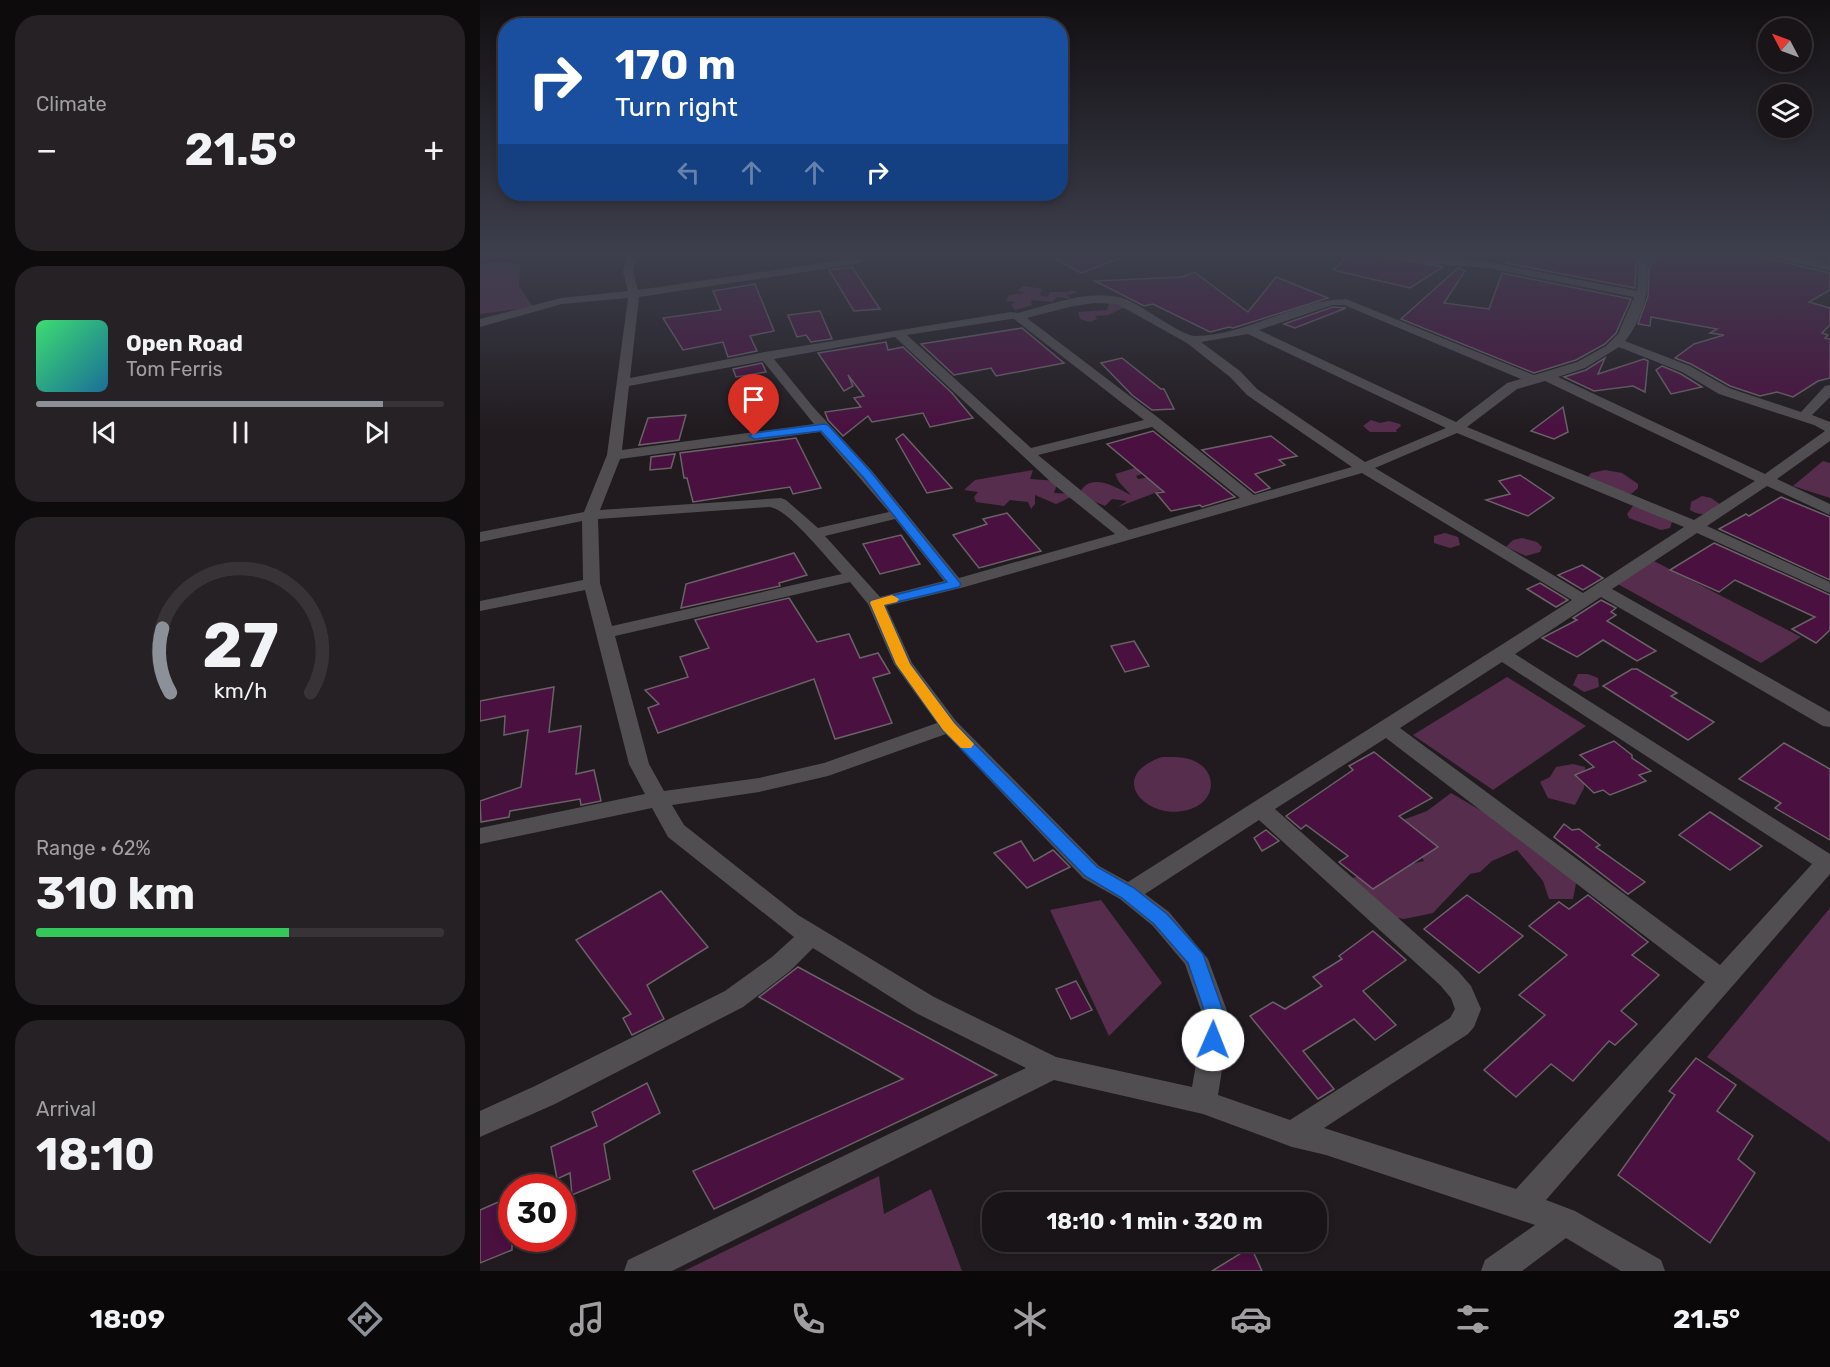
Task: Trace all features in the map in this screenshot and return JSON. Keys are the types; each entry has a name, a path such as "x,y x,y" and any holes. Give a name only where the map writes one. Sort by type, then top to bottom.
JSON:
{"street":[{"path":"480,323 517,312"},
{"path":"632,312 614,454 590,515 592,583 639,764 676,831 790,922 925,1005 1053,1068 1203,1102 1292,1134 1337,1146 1521,1206 1565,1221 1650,1271"},
{"path":"625,382 898,333 999,316 1018,317 1036,312"},
{"path":"1141,312 1191,340 1235,374 1252,392 1364,468 1583,600"},
{"path":"1191,340 1249,330 1301,312"},
{"path":"1372,312 1540,378 1675,435 1765,481 1830,510"},
{"path":"876,603 955,584 1364,468 1457,428 1512,386 1596,358 1617,342 1634,312"},
{"path":"1018,317 1155,422 1251,500"},
{"path":"1249,330 1457,428 1694,526 1830,588"},
{"path":"898,333 1058,481 1111,521 1125,535"},
{"path":"1617,342 1686,369 1724,391 1804,417 1830,428"},
{"path":"765,356 867,474 955,584"},
{"path":"1804,417 1830,389"},
{"path":"1029,453 1155,422"},
{"path":"614,454 824,427"},
{"path":"1128,893 1502,654 1765,481 1830,434"},
{"path":"480,537 590,515 781,503 815,534 876,603 903,664 948,726 1091,872 1128,893 1161,919 1196,959 1217,1019 1203,1102"},
{"path":"815,534 898,514"},
{"path":"605,633 854,576"},
{"path":"480,606 592,583"},
{"path":"1600,589 1830,721"},
{"path":"1502,654 1828,864 1521,1206"},
{"path":"480,836 658,799 759,785 828,769 948,726"},
{"path":"1385,727 1722,981"},
{"path":"1260,807 1449,978 1462,993 1468,1009 1465,1019 1459,1026 1292,1134"},
{"path":"480,1124 555,1090 734,999 781,964 812,935"},
{"path":"639,1271 1053,1068"},
{"path":"1496,1271 1565,1221"}],"shaded area":[{"path":"1078,312 1114,312 1095,316 1097,319 1090,322 1080,319"},
{"path":"1371,420 1380,423 1389,421 1401,426 1396,430 1397,432 1370,432 1363,426"},
{"path":"1823,461 1830,463 1830,498 1793,486"},
{"path":"1138,467 1147,472 1136,476 1138,479 1151,477 1165,489 1118,507 1127,501 1112,499 1105,506 1079,495 1083,487 1095,482 1110,485 1131,495 1115,474"},
{"path":"1033,470 1030,479 1058,481 1054,493 1077,494 1056,504 1035,495 1035,504 1031,509 1028,502 1010,500 1004,506 976,502 974,497 978,492 964,490 975,480"},
{"path":"1605,470 1622,473 1638,484 1638,488 1631,494 1586,480 1591,473"},
{"path":"1702,496 1711,498 1724,507 1703,514 1690,510 1691,502"},
{"path":"1637,505 1672,522 1670,528 1661,530 1629,518 1627,514 1633,506"},
{"path":"1445,533 1458,537 1460,545 1450,548 1434,543 1434,536"},
{"path":"1522,538 1537,542 1542,547 1540,552 1526,556 1506,547 1513,540"},
{"path":"1654,561 1801,637 1761,663 1614,582"},
{"path":"1578,674 1588,674 1598,678 1599,687 1584,692 1573,685"},
{"path":"1507,677 1586,726 1493,790 1413,735"},
{"path":"1162,757 1189,759 1204,767 1211,784 1204,801 1183,811 1167,811 1152,807 1141,799 1135,788 1135,777 1144,766"},
{"path":"1573,764 1585,767 1584,788 1575,805 1548,798 1540,782 1550,777 1556,767"},
{"path":"1451,793 1579,868 1573,899 1549,899 1543,881 1517,850 1492,861 1480,872 1470,874 1433,913 1404,919 1391,917 1352,878 1424,861 1403,820 1427,811"},
{"path":"1101,900 1162,983 1109,1036 1050,910"},
{"path":"1830,908 1830,1142 1707,1057"},
{"path":"879,1176 884,1214 931,1189 962,1271 684,1271"}],"building":[{"path":"704,312 766,312 774,331 750,336 757,351 728,357 723,342 683,350 663,318"},
{"path":"821,312 832,339 811,342 806,335 797,337 788,315"},
{"path":"1170,312 1283,312 1233,328 1210,332"},
{"path":"1318,312 1335,312 1295,328 1284,324"},
{"path":"1408,312 1625,312 1616,333 1605,344 1576,360 1534,373 1401,319"},
{"path":"1642,312 1830,312 1830,325 1822,333 1828,335 1825,338 1830,339 1830,378 1818,381 1793,397 1777,392 1760,396 1730,386 1691,364 1675,358 1694,344 1724,335 1710,333 1717,329 1651,317 1650,326 1638,324"},
{"path":"1022,328 1064,363 996,376 991,368 954,375 921,344"},
{"path":"886,342 888,350 903,347 952,393 973,418 930,427 923,413 872,422 868,416 843,436 828,420 825,412 861,407 854,398 864,396 848,375 853,386 844,391 818,353"},
{"path":"1122,358 1164,389 1174,409 1152,410 1132,395 1101,363"},
{"path":"1605,358 1598,374 1644,359 1648,361 1645,392 1633,386 1594,391 1564,377 1586,370"},
{"path":"762,363 766,372 736,377 733,369"},
{"path":"1662,366 1702,387 1671,394 1656,370"},
{"path":"1563,407 1568,432 1554,439 1531,431"},
{"path":"686,415 679,440 639,445 648,418"},
{"path":"1153,431 1235,497 1202,507 1200,505 1171,511 1156,493 1164,492 1107,444"},
{"path":"903,434 952,488 927,493 896,439"},
{"path":"1271,436 1297,456 1279,460 1285,465 1255,474 1270,488 1255,493 1202,450"},
{"path":"796,438 821,488 793,494 790,487 693,502 687,478 684,478 680,453"},
{"path":"675,454 671,468 650,470 651,457"},
{"path":"1520,475 1554,498 1528,516 1486,500 1510,494 1499,481"},
{"path":"1781,497 1830,517 1830,580 1719,529 1746,514 1749,516"},
{"path":"1007,513 1041,551 979,568 953,535 987,524 983,519"},
{"path":"901,535 920,564 880,574 863,544"},
{"path":"1714,543 1830,595 1830,630 1816,643 1792,629 1815,617 1735,580 1719,592 1670,570"},
{"path":"794,553 807,575 779,583 780,586 681,608 686,584"},
{"path":"1582,565 1603,578 1583,590 1558,575"},
{"path":"1540,583 1568,600 1556,607 1527,589"},
{"path":"789,598 817,642 849,634 860,658 878,653 890,673 873,678 892,723 835,739 814,679 658,733 648,708 659,704 645,690 688,677 680,657 709,648 695,620"},
{"path":"1601,600 1616,608 1611,612 1616,615 1607,621 1656,651 1637,661 1603,640 1577,657 1542,638 1577,620 1573,618"},
{"path":"1134,641 1149,666 1125,672 1111,646"},
{"path":"1632,669 1637,669 1677,693 1671,696 1714,722 1688,740 1603,686"},
{"path":"554,687 549,732 581,726 576,774 594,770 601,801 581,805 580,799 510,811 509,817 481,822 480,801 521,787 528,730 504,735 505,716 480,721 480,701"},
{"path":"1614,741 1632,755 1632,758 1651,771 1639,775 1646,781 1610,795 1603,790 1594,793 1575,775 1594,767 1580,755"},
{"path":"1784,743 1830,769 1830,840 1775,808 1781,803 1739,779"},
{"path":"1374,752 1432,798 1399,816 1438,847 1373,889 1339,862 1348,856 1306,825 1301,829 1286,816 1353,770 1349,766"},
{"path":"1710,812 1762,846 1730,870 1679,835"},
{"path":"1564,824 1572,830 1579,829 1600,845 1596,847 1645,882 1628,894 1554,837"},
{"path":"1266,830 1279,841 1262,851 1254,838"},
{"path":"1021,841 1034,861 1053,850 1070,867 1027,888 994,853"},
{"path":"661,891 708,947 647,985 664,1019 632,1035 623,1018 631,1014 576,940"},
{"path":"1467,895 1523,936 1479,973 1424,929"},
{"path":"1588,895 1648,942 1632,955 1659,975 1621,1011 1637,1024 1615,1045 1609,1041 1573,1081 1551,1064 1516,1097 1484,1070 1545,1015 1519,995 1567,955 1529,926 1559,902 1569,909"},
{"path":"1373,931 1406,960 1363,991 1396,1025 1375,1040 1354,1019 1303,1051 1334,1089 1318,1099 1250,1016 1273,1002 1285,1009 1322,986 1313,977 1342,959 1339,956"},
{"path":"798,967 997,1075 714,1209 693,1171 903,1079 759,997"},
{"path":"1076,981 1092,1010 1071,1019 1056,989"},
{"path":"1696,1058 1736,1085 1717,1111 1753,1136 1738,1159 1755,1173 1710,1243 1618,1175 1675,1095 1669,1091"},
{"path":"647,1083 660,1113 604,1144 610,1179 576,1193 576,1174 556,1174 551,1147 597,1126 592,1112"},
{"path":"498,1202 498,1252 507,1252 480,1263 480,1210"},
{"path":"1243,1252 1253,1252 1262,1271 1212,1271"}],"slow traffic":[{"path":"892,599 876,603 903,664 948,726 966,744"}],"route":[{"path":"754,436 824,427 867,474 955,584 876,603 903,664 948,726 1064,846 1091,872 1128,893 1161,919 1196,959 1217,1019 1213,1040"}]}
